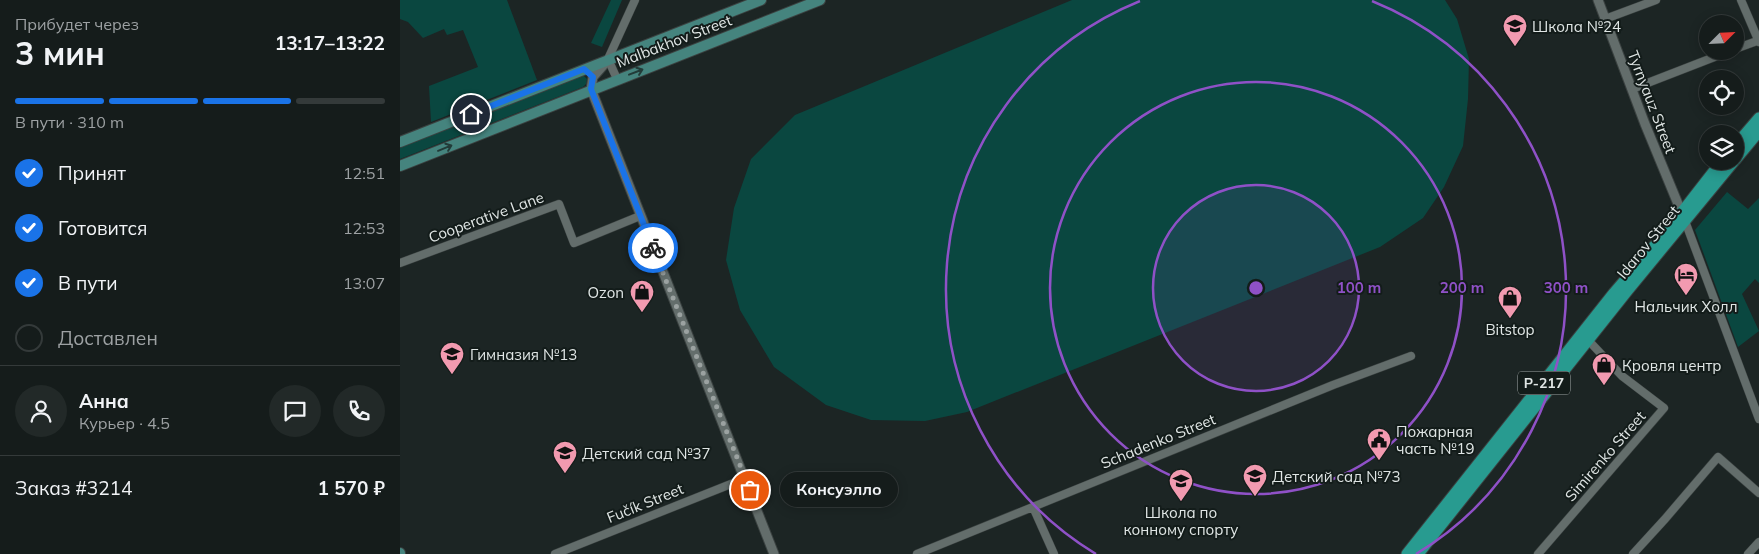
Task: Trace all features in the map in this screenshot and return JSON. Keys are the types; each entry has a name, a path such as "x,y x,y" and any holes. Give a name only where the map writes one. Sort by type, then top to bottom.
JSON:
{"main road":[{"name":"Malbakhov Street","path":"400,142 761,0"},
{"name":"Malbakhov Street","path":"400,166 820,0"},
{"path":"1744,136 1759,118"},
{"name":"Idarov Street","path":"1744,148 1759,131"},
{"name":"Idarov Street","path":"1418,554 1588,340 1683,217 1716,170"},
{"name":"Idarov Street","path":"1407,554 1614,293 1725,170"}],"street":[{"path":"635,0 608,59 593,77 591,89 746,478 774,554"},
{"name":"Tyrnyauz Street","path":"1598,0 1683,217"},
{"path":"1605,19 1656,0"},
{"path":"1741,0 1758,42 1744,47"},
{"path":"608,59 617,79"},
{"path":"1632,89 1707,60"},
{"path":"584,69 593,77"},
{"name":"Cooperative Lane","path":"400,263 559,204 574,243 640,216"},
{"path":"1683,217 1759,419"},
{"name":"Simirenko Street","path":"1538,554 1664,408 1622,376 1588,340"},
{"name":"Schadenko Street","path":"917,554 1333,385 1411,356"},
{"path":"1633,554 1666,519 1718,457 1759,493"},
{"name":"Fučík Street","path":"555,554 746,478"},
{"path":"1033,506 1054,554"},
{"path":"1748,554 1759,542"}],"green space":[{"path":"400,0 507,0 537,80 431,122 429,86 478,67 463,30 447,35 444,29 423,38 408,22 400,19"},
{"path":"611,0 622,0 602,47 591,43"},
{"path":"1072,0 1445,0 1457,19 1469,59 1468,99 1463,146 1444,187 1423,218 1380,247 967,412 925,421 871,420 826,405 774,367 740,310 726,260 734,208 751,159 795,115"},
{"path":"584,76 587,79 583,87 400,159 400,146"},
{"path":"1727,192 1748,209 1759,198 1759,283 1755,279 1742,294 1759,331 1738,347 1695,230"}],"way so far":[{"path":"653,248 750,490"}],"place":[{"name":"Школа №24","path":"1515,47"},
{"name":"Нальчик Холл","path":"1686,296"},
{"name":"Ozon","path":"642,313"},
{"name":"Bitstop","path":"1510,319"},
{"name":"Гимназия №13","path":"452,375"},
{"name":"Кровля центр","path":"1604,386"},
{"name":"Пожарная часть №19","path":"1379,461"},
{"name":"Детский сад №37","path":"565,474"},
{"name":"Консуэлло","path":"750,490"},
{"name":"Детский сад №73","path":"1255,497"},
{"name":"Школа по конному спорту","path":"1181,502"}],"route":[{"path":"471,114 584,69 593,77 591,89 653,248"}]}
